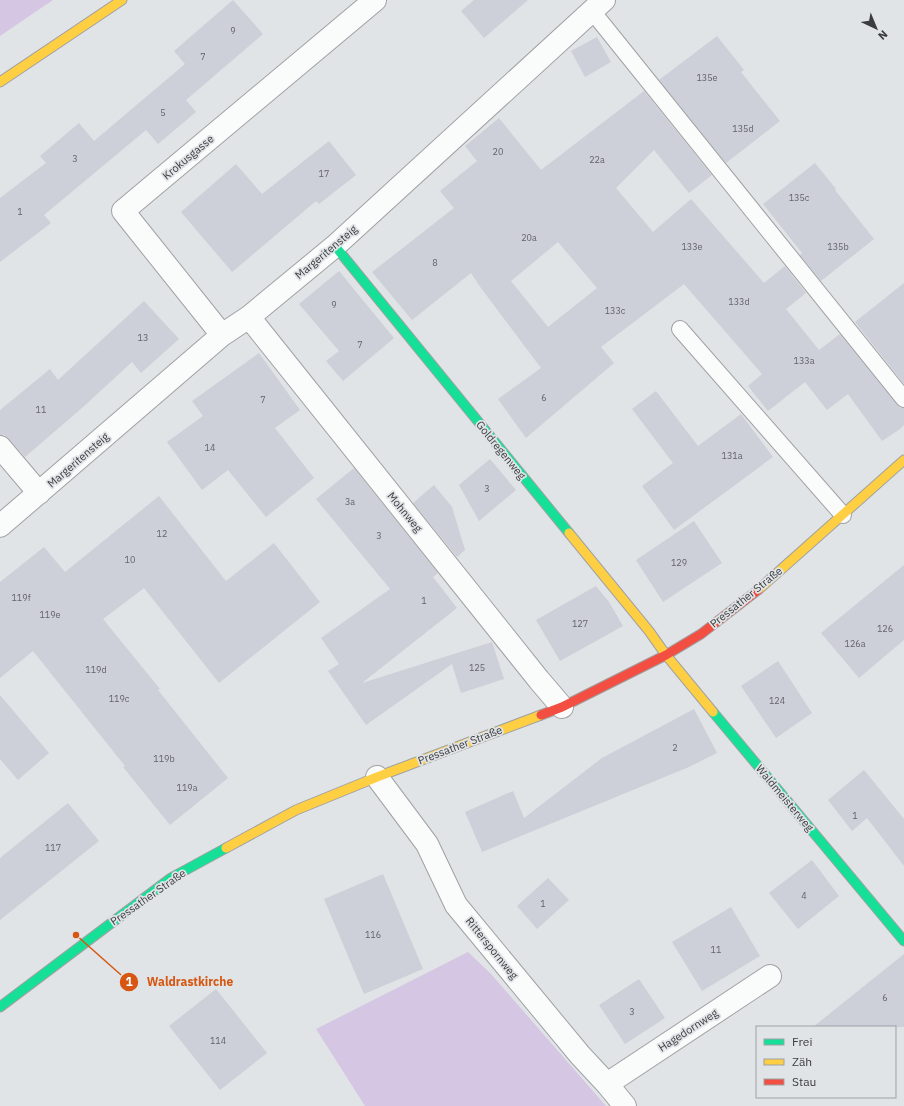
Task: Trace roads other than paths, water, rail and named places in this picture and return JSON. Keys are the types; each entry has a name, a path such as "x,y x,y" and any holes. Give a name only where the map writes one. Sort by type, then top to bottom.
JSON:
{"street":[{"path":"0,82 122,0"},
{"name":"Krokusgasse","path":"222,335 123,211 374,0"},
{"name":"Margeritensteig","path":"0,526 222,335 249,316 335,246 598,6"},
{"name":"Goldregenweg","path":"335,246 639,618 666,654"},
{"name":"Mohnweg","path":"249,316 562,707"},
{"name":"Margeritensteig","path":"0,447 39,494"},
{"name":"Pressather Straße","path":"0,1007 171,878 296,810 377,777 562,707 666,654 701,634 753,594 904,460"},
{"name":"Waldmeisterweg","path":"666,654 904,941"},
{"name":"Ritterspornweg","path":"377,777 427,844 456,904 580,1055 625,1106"},
{"name":"Hagedornweg","path":"607,1084 770,976"}],"lane":[{"path":"598,6 904,400"},
{"path":"680,329 843,515"}],"place":[{"name":"Waldrastkirche","path":"76,935"}]}
